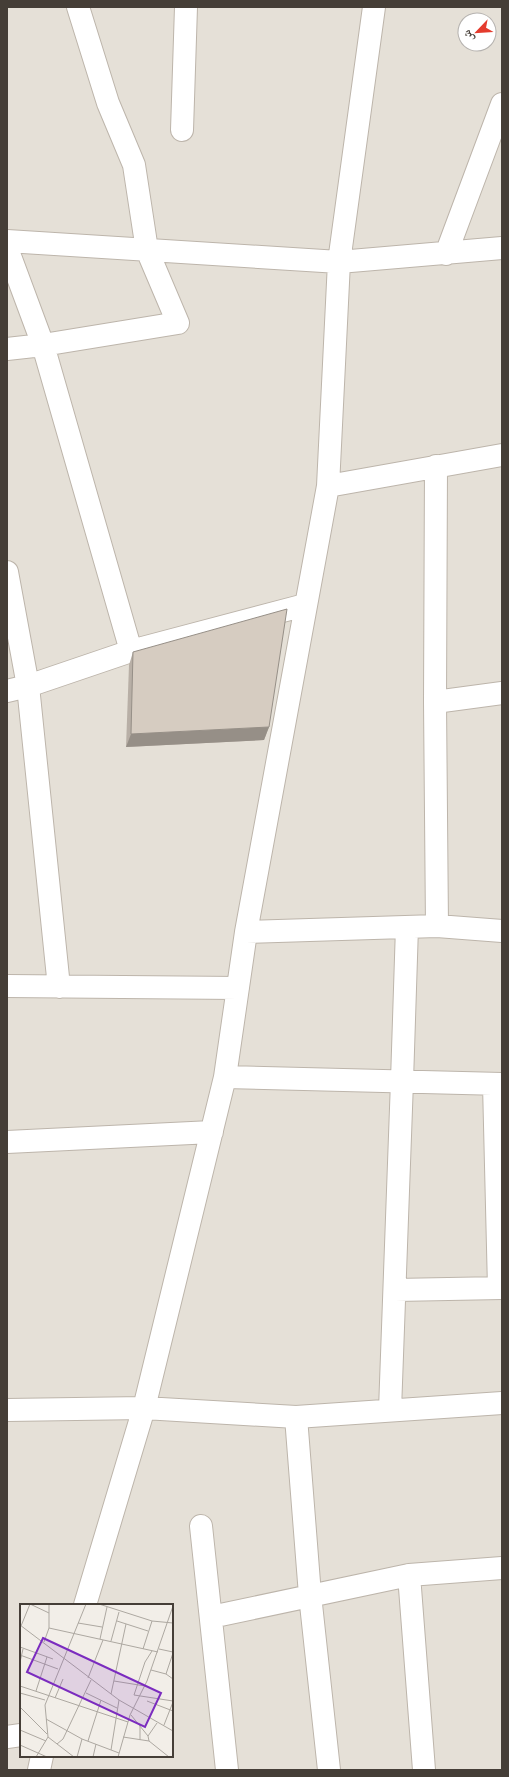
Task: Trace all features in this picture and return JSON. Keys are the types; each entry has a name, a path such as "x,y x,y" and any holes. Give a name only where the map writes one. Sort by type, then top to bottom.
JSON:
{"street":[{"path":"7,349 43,345 178,323 147,250 134,165 108,104 78,7"},
{"path":"182,130 186,7"},
{"path":"85,1604 144,1408 225,1077 246,932 328,486 339,262 374,7"},
{"path":"446,254 502,104"},
{"path":"7,241 339,262 502,248"},
{"path":"7,248 43,345 131,651"},
{"path":"328,486 502,455"},
{"path":"436,466 435,702 437,926"},
{"path":"7,572 28,686 59,987"},
{"path":"7,691 28,686 131,651 305,605"},
{"path":"435,702 502,693"},
{"path":"246,932 437,926 502,931"},
{"path":"390,1410 406,927"},
{"path":"7,986 238,988"},
{"path":"225,1077 498,1084 501,1288 395,1290"},
{"path":"7,1142 212,1132"},
{"path":"7,1410 144,1408 296,1417 502,1403"},
{"path":"296,1417 310,1595 328,1770"},
{"path":"202,1526 227,1770"},
{"path":"211,1617 409,1575 502,1568"},
{"path":"409,1575 424,1770"},
{"path":"7,1737 20,1735"},
{"path":"39,1770 42,1757"}],"shaded area":[{"path":"7,7 502,7 502,1770 7,1770"}],"building":[{"path":"287,609 269,727 131,734 133,652"}]}
